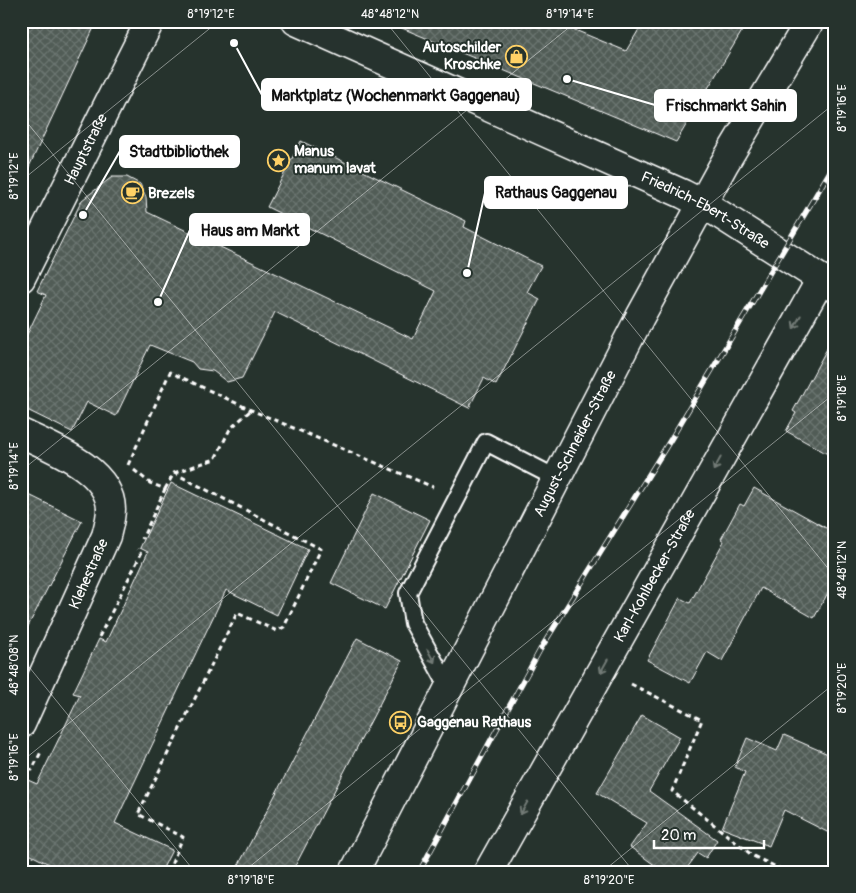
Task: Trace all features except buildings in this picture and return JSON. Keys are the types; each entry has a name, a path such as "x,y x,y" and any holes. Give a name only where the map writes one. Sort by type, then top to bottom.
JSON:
{"street":[{"name":"Hauptstraße","path":"21,278 150,21"},
{"name":"Friedrich-Ebert-Straße","path":"296,21 703,204 828,284"},
{"name":"August-Schneider-Straße","path":"354,872 640,318 724,164 810,21"},
{"name":"Karl-Kohlbecker-Straße","path":"488,872 602,670 828,284"},
{"name":"Klehestraße","path":"21,433 78,461 104,485 111,509 106,536 21,724"}],"lane":[{"path":"449,688 413,623 408,593 486,442 558,479"}],"path":[{"path":"128,466 170,372 251,410 457,498"},
{"path":"165,489 174,473 215,459 230,429 251,410"},
{"path":"168,872 183,837 138,814 237,613 277,631 284,627 321,549 174,473"},
{"path":"150,483 159,487"},
{"path":"602,670 702,720 672,791 753,856 787,872"}],"railway":[{"path":"419,872 540,650 671,439 835,163"}],"place":[{"name":"Marktplatz (Wochenmarkt Gaggenau)","path":"234,43"},
{"name":"Autoschilder Kroschke","path":"517,56"},
{"name":"Frischmarkt Sahin","path":"567,79"},
{"name":"Manus manum lavat","path":"278,160"},
{"name":"Brezels","path":"132,193"},
{"name":"Stadtbibliothek","path":"83,215"},
{"name":"Rathaus Gaggenau","path":"467,273"},
{"name":"Haus am Markt","path":"158,302"},
{"name":"Gaggenau Rathaus","path":"401,722"}]}
